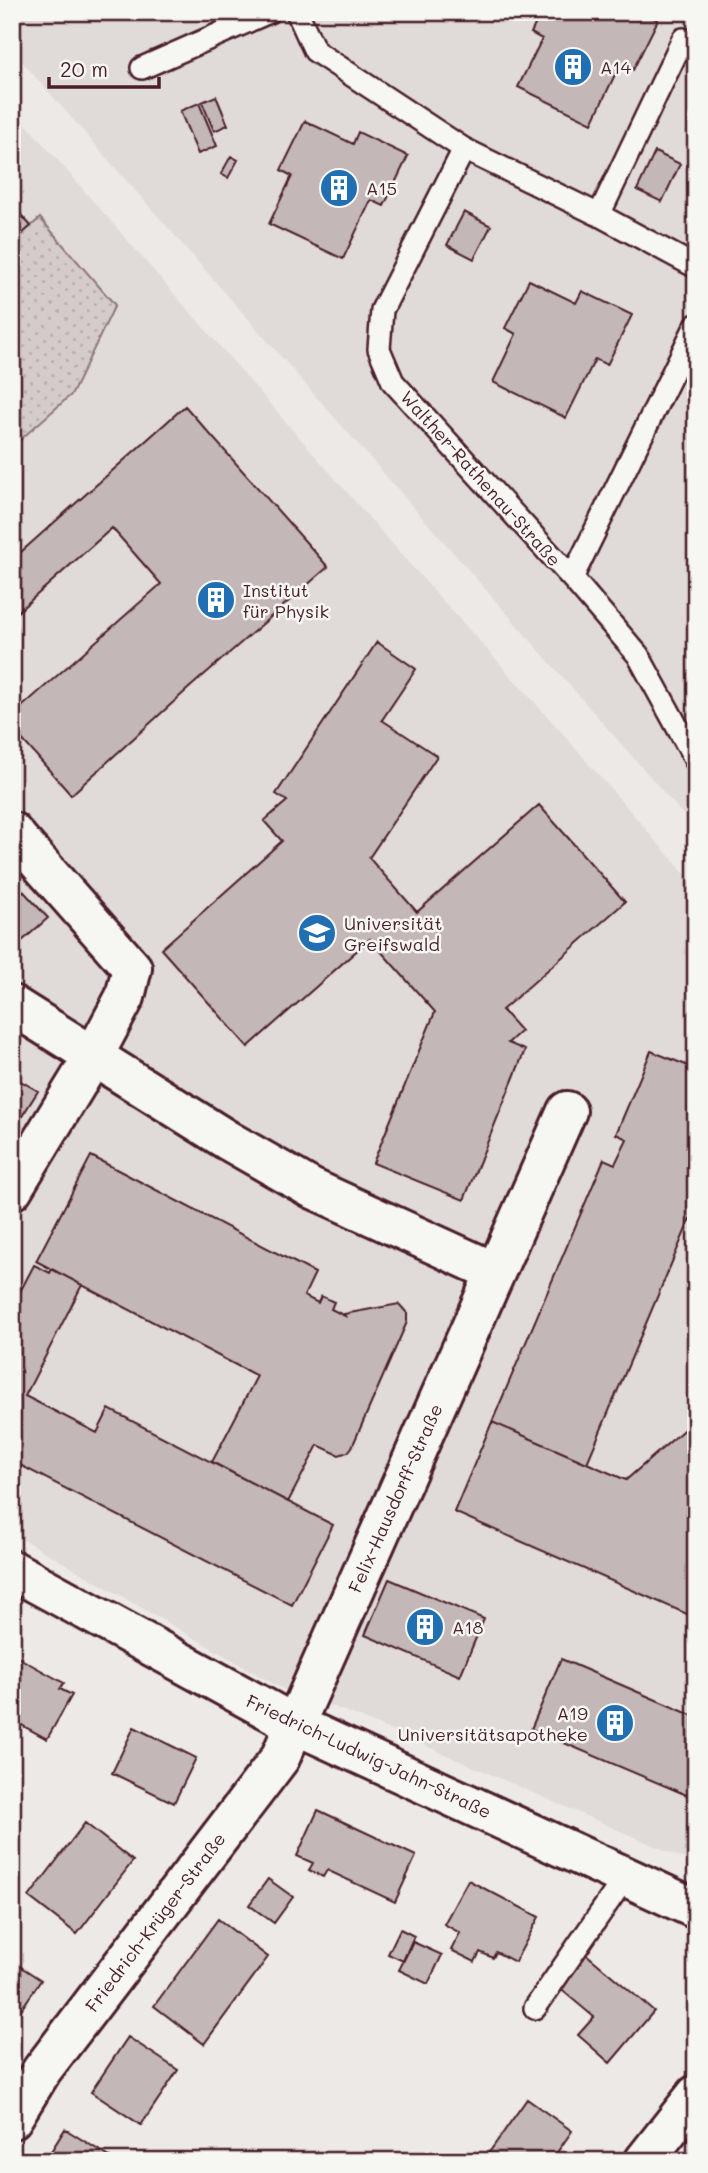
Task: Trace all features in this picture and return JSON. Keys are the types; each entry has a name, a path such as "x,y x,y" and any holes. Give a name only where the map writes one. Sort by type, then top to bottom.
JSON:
{"street":[{"path":"12,832 132,968 125,997 93,1058 12,1190"},
{"path":"12,1006 227,1140 311,1188 495,1272"},
{"name":"Felix-Hausdorff-Straße","path":"294,1724 567,1111"},
{"name":"Friedrich-Ludwig-Jahn-Straße","path":"12,1570 294,1724 696,1909"},
{"name":"Friedrich-Krüger-Straße","path":"12,2119 42,2070 280,1758 294,1724"},
{"path":"644,2161 696,2095"}],"lane":[{"path":"142,68 269,12"},
{"path":"297,12 315,51 464,149 599,215 696,267"},
{"path":"599,215 683,38"},
{"name":"Walther-Rathenau-Straße","path":"464,149 382,310 379,349 393,382 572,578 638,655 696,761"},
{"name":"Walther-Rathenau-Straße","path":"572,578 696,325"},
{"path":"535,2008 626,1876"}],"shaded area":[{"path":"12,12 696,12 696,829 12,50"},
{"name":"Universität Greifswald","path":"12,108 406,560 696,887 696,1864 353,1714 281,1688 12,1533"},
{"path":"40,218 115,305 72,394 12,447 12,243"}],"building":[{"name":"A14","path":"541,12 642,12 658,20 633,70 620,64 592,123 518,87 542,39 531,33"},
{"path":"216,96 228,125 214,131 202,102"},
{"path":"199,103 217,146 198,154 180,111"},
{"name":"A15","path":"305,121 353,144 358,132 408,156 384,206 371,200 343,259 269,224 292,176 281,170"},
{"path":"655,152 680,164 662,202 637,190"},
{"path":"231,156 238,160 228,178 221,174"},
{"path":"12,205 31,226 12,243"},
{"path":"464,212 491,226 474,259 447,245"},
{"path":"529,280 576,303 582,291 632,315 607,365 595,359 566,418 493,382 516,334 505,328"},
{"name":"Institut für Physik","path":"185,406 328,567 71,795 12,728 12,708 16,712 161,584 112,528 12,617 12,560"},
{"path":"377,642 416,669 382,720 437,756 369,858 417,912 539,805 625,902 502,1010 521,1031 508,1043 525,1050 464,1200 373,1163 435,1012 370,939 248,1047 161,949 282,841 264,821 287,801 276,794"},
{"path":"15,882 48,918 12,950 12,884"},
{"path":"651,1051 696,1069 696,1217 691,1217 587,1463 492,1422 604,1159 615,1164 627,1139 616,1134"},
{"path":"12,1076 38,1091 12,1132"},
{"path":"91,1156 315,1273 304,1296 318,1303 321,1296 334,1302 331,1309 345,1316 344,1314 399,1304 407,1313 407,1322 352,1447 348,1452 339,1455 318,1445 288,1502 212,1462 257,1376 36,1261"},
{"path":"34,1265 50,1273 52,1269 82,1285 25,1396 97,1433 109,1409 333,1525 292,1605 12,1461 12,1307"},
{"path":"696,1419 696,1618 454,1512 492,1422 626,1480"},
{"name":"A18","path":"389,1579 484,1619 460,1676 365,1635"},
{"path":"12,1654 64,1683 60,1689 72,1695 47,1739 12,1720"},
{"name":"A19 Universitätsapotheke","path":"561,1659 696,1717 696,1799 531,1729"},
{"path":"134,1727 196,1758 174,1803 112,1773"},
{"path":"318,1810 416,1856 395,1902 327,1870 323,1877 309,1870 313,1863 297,1856"},
{"path":"85,1823 133,1861 77,1934 29,1897"},
{"path":"268,1879 293,1897 274,1923 249,1905"},
{"path":"468,1880 539,1917 515,1962 496,1952 493,1958 480,1952 475,1962 451,1950 460,1933 444,1924"},
{"path":"218,1919 268,1957 204,2044 154,2006"},
{"path":"400,1929 414,1936 403,1961 388,1954"},
{"path":"413,1942 442,1955 428,1984 399,1970"},
{"path":"586,1954 654,2011 610,2063 578,2035 594,2017 558,1987"},
{"path":"12,1961 41,1980 12,2023"},
{"path":"128,2037 178,2070 141,2125 91,2092"},
{"path":"527,2099 572,2131 551,2161 483,2161"},
{"path":"65,2129 116,2161 45,2161"}],"place":[{"name":"A14","path":"573,67"},
{"name":"A15","path":"339,188"},
{"name":"Institut für Physik","path":"216,600"},
{"name":"Universität Greifswald","path":"317,933"},
{"name":"A18","path":"425,1627"},
{"name":"A19 Universitätsapotheke","path":"615,1723"}]}
